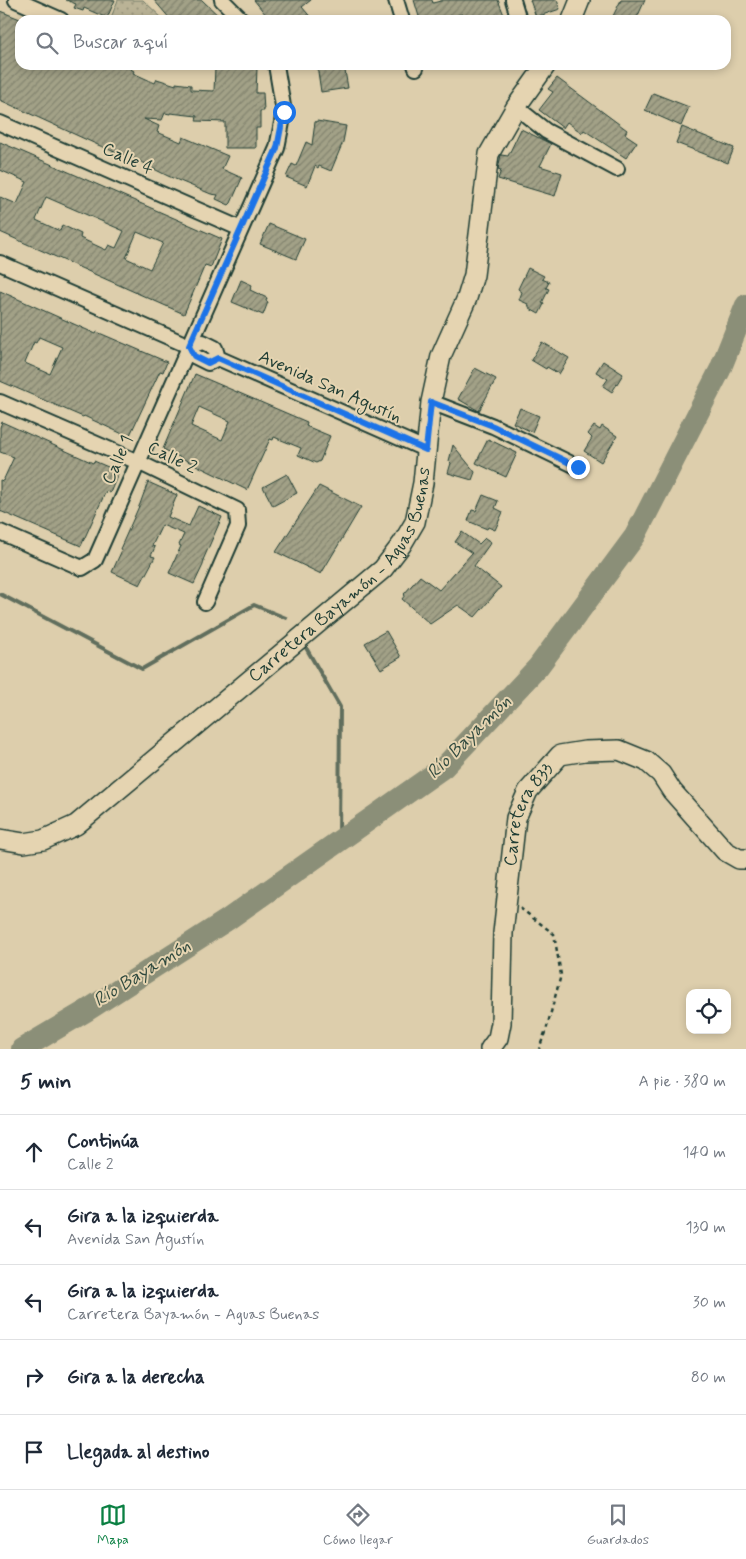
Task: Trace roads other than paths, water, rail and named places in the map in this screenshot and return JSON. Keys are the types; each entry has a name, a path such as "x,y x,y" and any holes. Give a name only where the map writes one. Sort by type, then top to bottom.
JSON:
{"street":[{"path":"16,0 50,15"},
{"path":"222,0 237,15"},
{"path":"396,0 400,15"},
{"path":"513,0 518,15"},
{"path":"574,15 580,0"},
{"path":"189,346 277,148 284,112 277,70"},
{"name":"Carretera Bayamón - Aguas Buenas","path":"0,839 24,843 42,840 55,836 76,825 383,569 402,544 415,522 423,483 431,402 441,356 467,298 474,275 490,154 516,107 542,70"},
{"path":"516,107 546,131 617,169"},
{"name":"Calle 4","path":"0,123 241,229"},
{"name":"Avenida San Agustín","path":"0,263 189,346 194,356 208,363 218,358 426,450"},
{"name":"Calle 1","path":"0,532 82,568 95,560 189,346"},
{"name":"Calle 2","path":"0,402 138,462 236,510 238,526 205,602"},
{"path":"431,402 493,426 578,467"},
{"name":"Carretera 833","path":"490,1049 498,1038 501,1023 503,933 516,818 528,791 560,755 585,751 619,750 646,761 661,774 672,791 725,851 740,859 746,859"}],"waterway":[{"name":"Río Bayamón","path":"22,1049 86,1011 227,920 444,767 538,667 635,536 720,370 746,305"},
{"path":"0,594 142,669 254,605 286,618"},
{"path":"305,646 340,707 339,841"}]}
